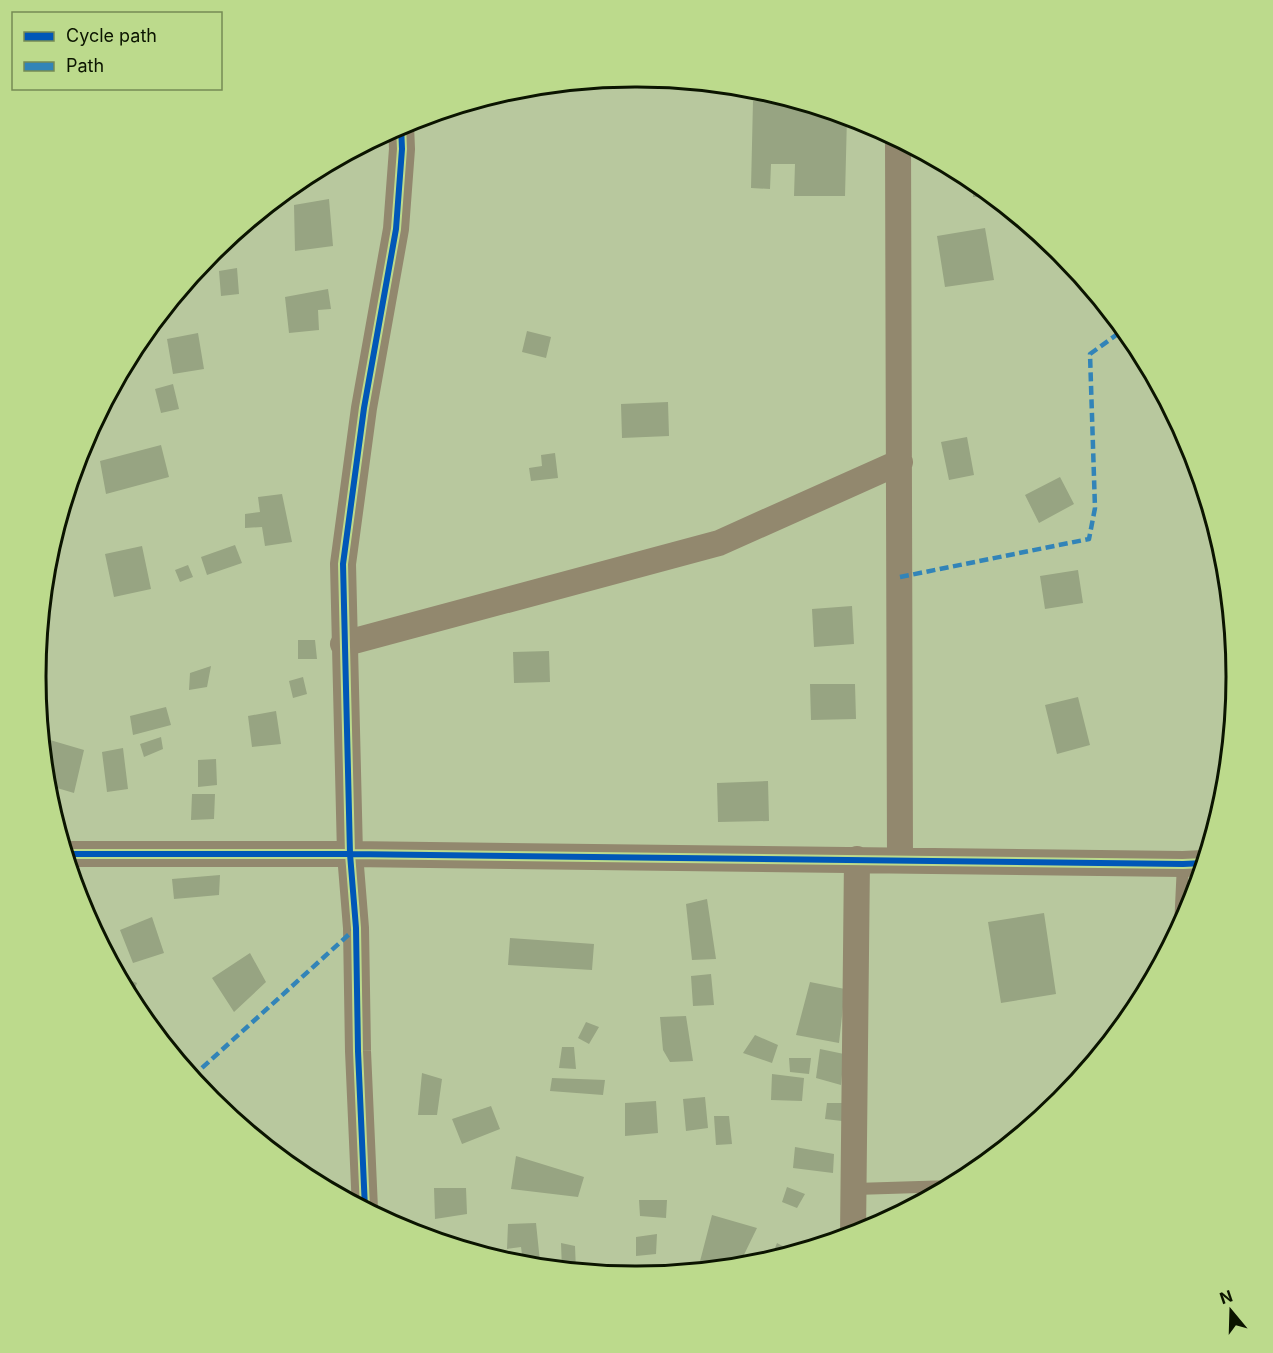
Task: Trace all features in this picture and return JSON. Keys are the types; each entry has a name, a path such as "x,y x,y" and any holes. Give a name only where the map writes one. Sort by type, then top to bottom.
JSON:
{"street":[{"path":"366,1200 358,1051 356,928 350,854 343,644 343,564 364,408 396,229 401,135"},
{"path":"898,148 900,860"},
{"path":"343,644 719,543 900,462"},
{"path":"74,854 350,854 1194,864"},
{"path":"853,1225 857,860"}],"lane":[{"path":"855,1189 932,1187"}],"building":[{"path":"753,101 789,107 847,125 845,196 794,196 795,164 771,164 770,189 751,188"},
{"path":"329,199 333,246 295,251 294,205"},
{"path":"985,228 994,280 945,287 937,236"},
{"path":"237,268 239,294 221,296 219,271"},
{"path":"328,289 331,309 318,310 319,330 289,333 285,297"},
{"path":"527,331 551,337 546,358 522,352"},
{"path":"198,333 204,369 173,374 167,339"},
{"path":"173,384 179,409 161,413 155,389"},
{"path":"668,402 669,436 622,438 621,404"},
{"path":"967,437 974,475 949,480 941,442"},
{"path":"161,445 169,477 106,494 100,461"},
{"path":"555,453 558,478 531,481 529,468 542,466 541,455"},
{"path":"1060,477 1074,504 1039,523 1025,495"},
{"path":"282,494 292,542 265,546 262,527 245,528 245,514 260,512 258,497"},
{"path":"235,545 242,563 207,575 201,557"},
{"path":"142,546 151,589 114,597 105,554"},
{"path":"188,565 193,577 180,582 175,570"},
{"path":"1078,570 1083,603 1045,609 1040,576"},
{"path":"852,606 854,644 814,647 812,609"},
{"path":"298,640 315,640 317,659 298,659"},
{"path":"549,651 550,682 514,683 513,652"},
{"path":"211,666 207,687 189,690 190,673"},
{"path":"303,677 307,694 293,698 289,681"},
{"path":"810,684 855,684 856,719 811,720"},
{"path":"1078,697 1090,745 1057,754 1045,705"},
{"path":"166,707 171,725 133,735 130,716"},
{"path":"276,711 281,744 252,747 248,716"},
{"path":"161,737 163,749 144,757 140,744"},
{"path":"51,740 84,750 74,793 57,788"},
{"path":"123,748 128,789 107,792 102,752"},
{"path":"216,759 217,785 198,787 198,760"},
{"path":"768,781 769,821 718,822 717,783"},
{"path":"192,794 215,794 214,819 191,820"},
{"path":"220,875 219,895 174,899 172,879"},
{"path":"707,899 716,959 692,960 686,904"},
{"path":"1044,913 1056,994 1001,1003 988,922"},
{"path":"152,917 164,953 133,963 120,930"},
{"path":"510,938 594,944 592,970 508,965"},
{"path":"250,953 266,982 234,1012 212,978"},
{"path":"711,974 714,1005 693,1006 691,976"},
{"path":"810,982 845,989 839,1043 796,1035"},
{"path":"686,1016 693,1061 670,1062 663,1050 660,1017"},
{"path":"586,1022 599,1027 589,1044 578,1038"},
{"path":"755,1035 778,1045 772,1063 743,1053"},
{"path":"562,1047 574,1047 576,1069 559,1068"},
{"path":"820,1049 844,1054 841,1085 816,1078"},
{"path":"789,1058 811,1058 809,1074 790,1072"},
{"path":"422,1073 442,1079 437,1115 418,1115"},
{"path":"772,1074 804,1078 802,1101 771,1100"},
{"path":"552,1078 605,1080 603,1095 550,1091"},
{"path":"705,1097 708,1128 686,1131 683,1099"},
{"path":"656,1101 658,1133 625,1136 625,1103"},
{"path":"827,1103 843,1103 842,1121 825,1119"},
{"path":"491,1106 500,1129 462,1144 452,1119"},
{"path":"714,1116 729,1116 732,1144 716,1145"},
{"path":"795,1147 834,1154 833,1173 793,1168"},
{"path":"516,1156 584,1177 578,1197 511,1189"},
{"path":"787,1187 805,1194 797,1208 782,1202"},
{"path":"434,1188 466,1188 467,1214 435,1219"},
{"path":"639,1200 667,1200 666,1218 640,1216"},
{"path":"712,1215 757,1228 743,1256 700,1262"},
{"path":"536,1223 540,1258 522,1255 521,1247 507,1249 508,1224"},
{"path":"657,1234 656,1254 636,1256 636,1237"},
{"path":"561,1243 575,1246 576,1263 562,1261"},
{"path":"777,1243 784,1247 774,1250"}],"marked path":[{"path":"900,577 1089,539 1095,508 1090,354 1117,334"},
{"path":"198,1071 356,928"}],"cycle path":[{"path":"365,1200 358,1051 356,928 350,854 343,564 364,408 396,229 401,135"},
{"path":"74,854 350,854 1196,863"}]}
